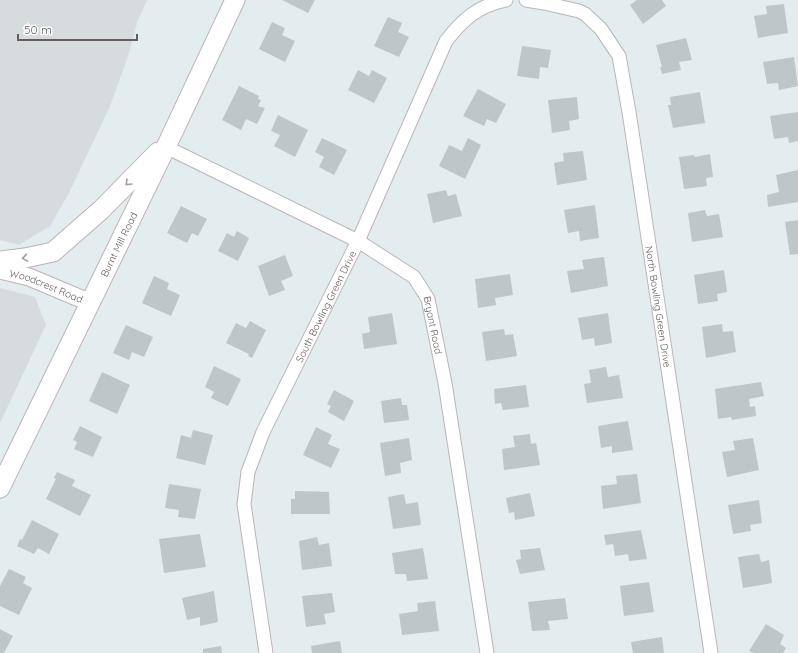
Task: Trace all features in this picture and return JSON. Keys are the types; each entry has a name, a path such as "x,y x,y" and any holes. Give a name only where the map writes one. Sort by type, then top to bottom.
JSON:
{"main road":[{"name":"Burnt Mill Road","path":"0,488 91,303 235,0"},
{"path":"0,261 25,258 53,252 101,210 161,150 166,147"}],"street":[{"name":"South Bowling Green Drive","path":"266,653 244,504 248,472 263,432 358,241 446,41 456,28 472,13 496,2 506,0"},
{"path":"526,0 544,1"},
{"name":"North Bowling Green Drive","path":"544,1 580,11 585,14 601,29 618,56 629,112 711,653"},
{"name":"Bryant Road","path":"166,147 358,241 414,277 428,299 445,383 487,653"},
{"name":"Woodcrest Road","path":"0,270 29,277 91,303"}],"shaded area":[{"path":"0,0 147,0 138,20 127,59 110,106 69,193 50,226 19,245 0,240"},
{"path":"0,288 35,297 46,325 0,423"}],"building":[{"path":"282,0 315,0 308,13"},
{"path":"637,0 662,0 666,6 643,24 630,5"},
{"path":"784,4 788,33 758,38 754,16 767,14 766,6"},
{"path":"388,17 402,23 398,32 409,37 399,57 374,46"},
{"path":"272,22 285,28 282,35 295,41 285,62 259,49"},
{"path":"686,38 692,60 679,62 681,70 662,74 660,67 662,67 656,45"},
{"path":"522,46 551,50 548,68 540,67 539,79 517,76"},
{"path":"794,57 798,86 779,90 778,83 767,84 763,62"},
{"path":"358,70 369,76 372,70 387,78 374,103 348,90"},
{"path":"239,86 259,96 258,99 261,100 258,106 265,108 257,124 246,119 241,130 222,120"},
{"path":"478,89 506,104 496,123 487,119 484,126 463,116"},
{"path":"700,92 705,123 673,128 668,105 671,105 670,97"},
{"path":"577,97 579,119 569,121 570,130 552,133 548,100"},
{"path":"798,112 798,141 789,143 788,137 774,139 770,116"},
{"path":"278,115 308,130 295,157 274,146 280,135 271,131"},
{"path":"322,138 347,150 334,175 319,167 324,157 315,152"},
{"path":"468,138 481,145 465,179 439,166 449,145 462,151"},
{"path":"583,151 587,180 557,185 554,163 564,161 563,153"},
{"path":"710,154 713,177 706,178 707,186 684,189 679,157 694,155 695,157"},
{"path":"798,170 798,202 768,207 767,195 779,192 776,175"},
{"path":"446,190 448,196 456,194 462,216 433,223 427,194"},
{"path":"595,205 599,238 580,241 579,231 568,233 564,210"},
{"path":"181,206 207,219 198,236 192,233 187,243 167,233"},
{"path":"705,210 707,216 719,214 723,237 692,242 688,213"},
{"path":"798,220 798,254 790,255 785,222"},
{"path":"237,231 249,238 238,261 218,251 227,233 234,237"},
{"path":"285,255 293,276 281,281 285,290 269,296 258,266"},
{"path":"604,257 608,286 571,293 567,271 584,269 582,260"},
{"path":"724,270 727,292 717,294 718,301 698,304 694,275"},
{"path":"510,274 513,295 495,298 496,305 478,308 475,279"},
{"path":"154,276 169,283 167,289 180,295 171,316 142,303"},
{"path":"392,313 397,344 364,349 362,334 370,332 368,317"},
{"path":"608,313 612,343 595,346 594,338 582,340 578,318"},
{"path":"250,321 266,330 252,358 248,356 249,354 226,343 236,323 246,328"},
{"path":"722,324 723,332 733,331 736,352 706,358 702,327"},
{"path":"126,325 153,337 144,357 132,352 129,360 113,353"},
{"path":"504,329 505,335 513,334 517,356 486,361 482,332"},
{"path":"214,366 241,379 228,406 211,398 214,392 205,387"},
{"path":"606,367 608,377 619,375 623,398 587,403 584,384 591,383 589,370"},
{"path":"102,372 130,385 117,414 89,401"},
{"path":"761,382 764,396 749,399 750,407 755,406 756,416 732,420 731,417 718,419 715,389"},
{"path":"526,385 529,407 503,410 501,403 495,404 494,389"},
{"path":"334,390 354,401 344,421 328,412 331,406 327,404"},
{"path":"401,398 402,405 407,405 409,420 384,423 381,401"},
{"path":"628,421 633,450 612,453 612,446 601,448 598,426"},
{"path":"80,426 102,437 93,457 74,449 77,442 73,440"},
{"path":"316,427 332,435 328,444 340,449 331,468 303,455"},
{"path":"193,430 213,435 205,465 176,458 181,435 191,438"},
{"path":"530,434 531,444 536,443 540,465 504,470 502,449 515,447 513,436"},
{"path":"409,438 412,460 400,463 401,473 385,476 380,443"},
{"path":"753,438 759,470 727,477 722,452 735,450 733,441"},
{"path":"57,472 75,480 72,486 91,495 80,516 46,499 56,479 54,478"},
{"path":"637,474 641,503 603,509 601,486 617,484 616,476"},
{"path":"169,484 201,489 195,519 178,517 179,510 165,508"},
{"path":"295,491 329,492 330,514 291,514 291,499 295,499"},
{"path":"530,493 535,516 515,520 514,512 509,513 506,498"},
{"path":"404,494 406,504 418,502 421,525 393,529 388,497"},
{"path":"759,500 762,523 750,525 751,531 733,534 728,505"},
{"path":"32,520 59,534 49,554 38,548 34,554 17,546 20,539 22,540"},
{"path":"641,530 647,559 629,561 628,554 615,556 613,544 606,545 604,535"},
{"path":"200,534 206,567 164,573 159,539"},
{"path":"317,537 319,545 329,543 332,566 302,570 299,541"},
{"path":"423,548 428,579 407,581 406,574 395,574 392,553"},
{"path":"540,548 545,570 520,574 516,560 521,559 520,550"},
{"path":"759,554 761,562 769,560 772,583 743,588 738,557"},
{"path":"9,569 26,577 23,583 32,588 19,615 0,606 0,586"},
{"path":"649,582 654,612 624,616 620,586"},
{"path":"214,591 218,622 200,626 200,617 187,620 182,598"},
{"path":"332,593 335,612 324,614 326,624 306,627 302,596"},
{"path":"565,598 568,619 548,621 550,630 532,631 528,602"},
{"path":"435,601 439,631 402,635 399,614 418,611 417,603"},
{"path":"766,624 784,635 780,644 786,648 783,653 754,653 749,651"},
{"path":"0,629 13,636 4,653 0,653"},
{"path":"662,637 664,653 633,653 631,642"},
{"path":"340,641 342,653 312,653 311,646"},
{"path":"221,646 222,653 203,653 203,649"}]}
